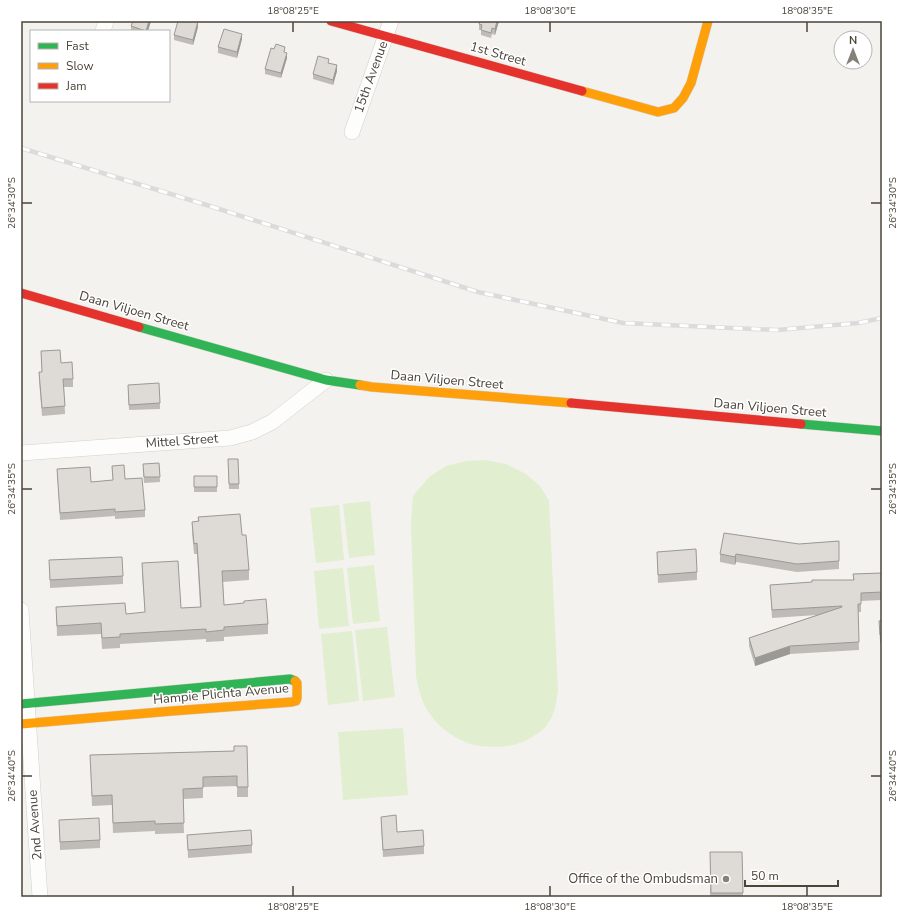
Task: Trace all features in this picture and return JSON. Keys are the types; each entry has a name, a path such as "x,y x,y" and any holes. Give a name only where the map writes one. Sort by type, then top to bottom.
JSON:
{"street":[{"name":"1st Street","path":"331,21 658,112 674,108 683,98 691,83 708,21"},
{"name":"15th Avenue","path":"352,132 391,21"},
{"name":"Daan Viljoen Street","path":"21,293 326,380 372,387 882,431"},
{"name":"Mittel Street","path":"21,453 230,438 252,432 272,422 326,380"},
{"name":"2nd Avenue","path":"21,610 25,724 40,897"},
{"name":"Hampie Plichta Avenue","path":"24,704 290,679 297,683 297,698 296,701 292,702 25,724"}],"green space":[{"path":"484,460 506,464 526,474 540,486 549,501 558,691 556,704 550,721 544,728 527,740 513,745 497,747 471,744 448,732 438,724 425,706 416,677 411,523 413,496 429,477 446,466 466,461"},
{"path":"370,501 375,555 349,558 343,504"},
{"path":"339,505 344,560 316,563 310,508"},
{"path":"374,565 380,621 353,624 347,568"},
{"path":"343,568 349,626 319,629 314,571"},
{"path":"387,627 395,697 363,701 355,630"},
{"path":"352,631 359,701 328,705 321,634"},
{"path":"403,728 408,795 343,800 338,732"}],"building":[{"path":"133,21 149,21 146,30 131,26"},
{"path":"178,21 198,21 193,40 174,35"},
{"path":"480,21 497,21 495,29 492,28 491,33 481,30 482,25 479,24"},
{"path":"224,29 242,34 237,52 218,47"},
{"path":"276,44 285,47 284,52 287,53 281,73 265,69 271,48 274,49"},
{"path":"318,56 329,59 328,63 337,65 333,80 313,74"},
{"path":"60,350 61,363 72,362 73,379 63,379 65,406 42,408 39,372 42,372 41,351"},
{"path":"159,383 160,403 129,405 128,385"},
{"path":"228,459 238,459 239,484 229,484"},
{"path":"159,463 160,477 144,477 143,464"},
{"path":"124,465 125,479 142,478 145,510 115,512 115,509 60,513 57,469 90,467 91,482 113,480 112,466"},
{"path":"194,476 217,476 217,487 194,487"},
{"path":"240,514 242,535 246,535 249,570 222,571 224,605 266,599 268,624 224,627 224,630 206,632 206,629 120,634 120,637 102,638 101,623 57,626 56,607 125,603 126,614 145,612 142,563 178,561 181,608 201,607 197,543 194,544 192,522 199,521 198,517"},
{"path":"724,533 799,544 839,541 839,561 797,564 736,554 735,557 720,554"},
{"path":"696,549 697,572 658,575 657,552"},
{"path":"122,557 123,576 50,580 49,560"},
{"path":"882,573 882,592 861,593 861,604 858,604 859,642 790,646 755,658 749,638 842,607 772,610 770,585 812,582 812,580 854,580 853,574"},
{"path":"882,620 882,635 880,635 879,621"},
{"path":"234,746 247,746 248,787 237,787 237,776 203,777 203,788 183,789 184,823 155,824 155,821 113,823 112,795 92,796 90,755 234,751"},
{"path":"396,815 397,832 423,830 424,846 383,850 381,817"},
{"path":"99,818 100,840 60,842 59,820"},
{"path":"251,830 252,845 188,850 187,835"},
{"name":"Office of the Ombudsman","path":"710,852 742,852 743,893 711,893"}],"railway":[{"path":"21,148 213,207 478,292 623,323 777,330 858,323 882,318"}],"traffic: fast":[{"path":"139,327 326,380 360,385"},
{"path":"801,424 882,431"},
{"path":"21,704 290,679 295,681"}],"traffic: slow":[{"path":"582,91 658,112 674,108 683,98 691,83 708,21"},
{"path":"360,385 571,403"},
{"path":"21,724 292,702 296,701 297,698 297,683 295,681"}],"traffic: jam":[{"path":"331,21 582,91"},
{"path":"21,293 139,327"},
{"path":"571,403 801,424"}],"place":[{"name":"Office of the Ombudsman","path":"726,879"}]}
